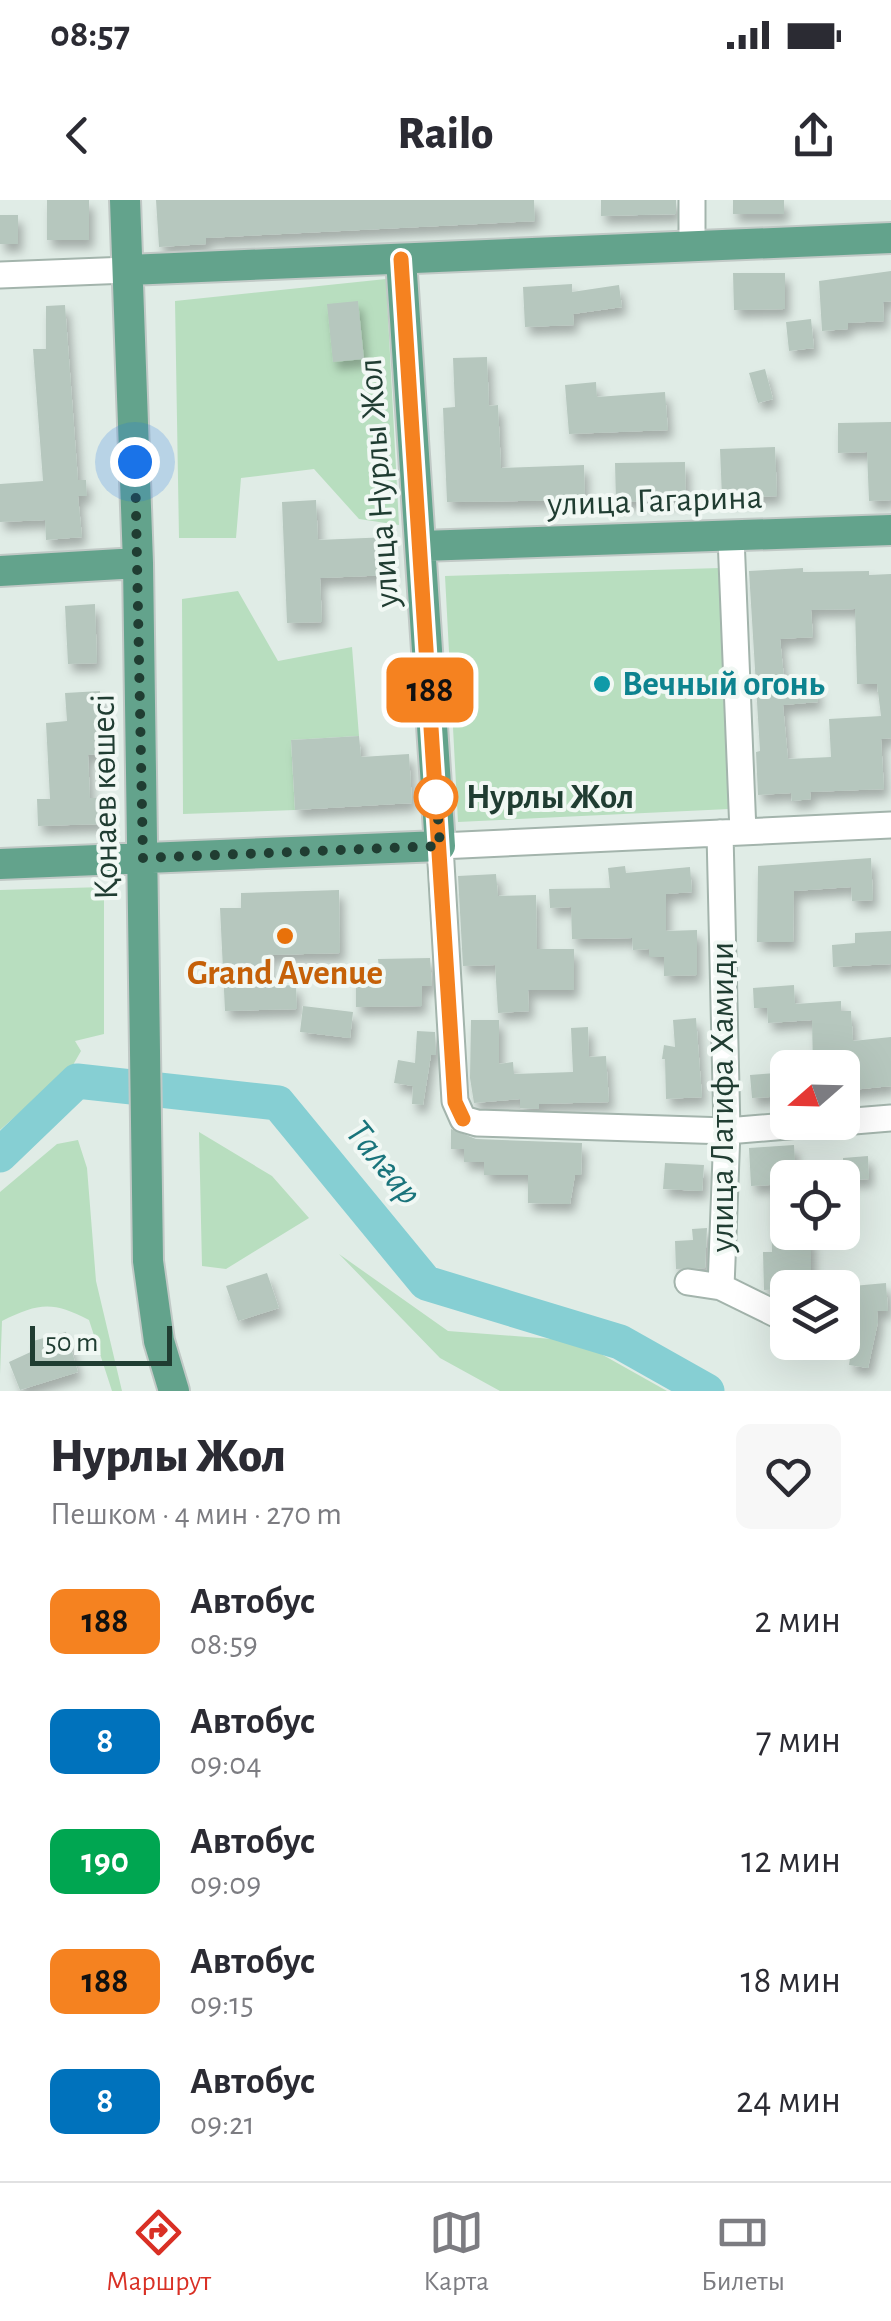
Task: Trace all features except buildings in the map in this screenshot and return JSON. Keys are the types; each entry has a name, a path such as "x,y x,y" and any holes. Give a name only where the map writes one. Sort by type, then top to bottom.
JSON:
{"main road":[{"name":"Қонаев көшесі","path":"124,200 138,563 146,1169 152,1299 172,1389"},
{"path":"128,270 891,238"},
{"name":"улица Нурлы Жол","path":"401,259 440,846"},
{"name":"улица Гагарина","path":"421,546 891,530"},
{"path":"0,571 138,563"},
{"path":"0,864 440,846"}],"street":[{"path":"692,200 692,246"},
{"path":"0,275 128,270"},
{"name":"улица Латифа Хамиди","path":"731,537 732,833 722,1287 770,1311"},
{"path":"440,846 891,826"},
{"name":"улица Нурлы Жол","path":"440,846 455,1102 463,1119 477,1123 727,1132"},
{"path":"860,1120 891,1118"},
{"path":"727,1132 770,1128"},
{"path":"688,1282 722,1287"}],"green space":[{"path":"386,279 399,525 359,519 314,469 241,478 236,538 179,538 175,301"},
{"path":"720,568 729,809 458,822 445,576"},
{"path":"238,591 278,661 352,647 359,736 291,740 295,810 183,814 182,599"},
{"path":"104,887 104,1034 75,1041 81,1051 73,1065 0,1130 0,890"},
{"path":"199,1132 272,1176 309,1218 226,1269 202,1266"},
{"path":"78,1140 87,1168 96,1281 122,1391 112,1391 89,1320 55,1307 36,1308 2,1321 0,1375 0,1192 57,1144"},
{"path":"339,1254 448,1331 578,1341 667,1391 500,1391 440,1358"}],"waterway":[{"name":"Талғар","path":"0,1155 77,1081 278,1103 426,1283 620,1342 707,1391"}],"bus line":[{"name":"188","path":"401,259 455,1102 463,1119"}],"place":[{"name":"Вечный огонь","path":"602,684"},
{"name":"Нурлы Жол","path":"436,797"},
{"name":"Grand Avenue","path":"285,936"}],"route":[{"path":"135,462 143,858 440,846 436,790 436,797"}]}
